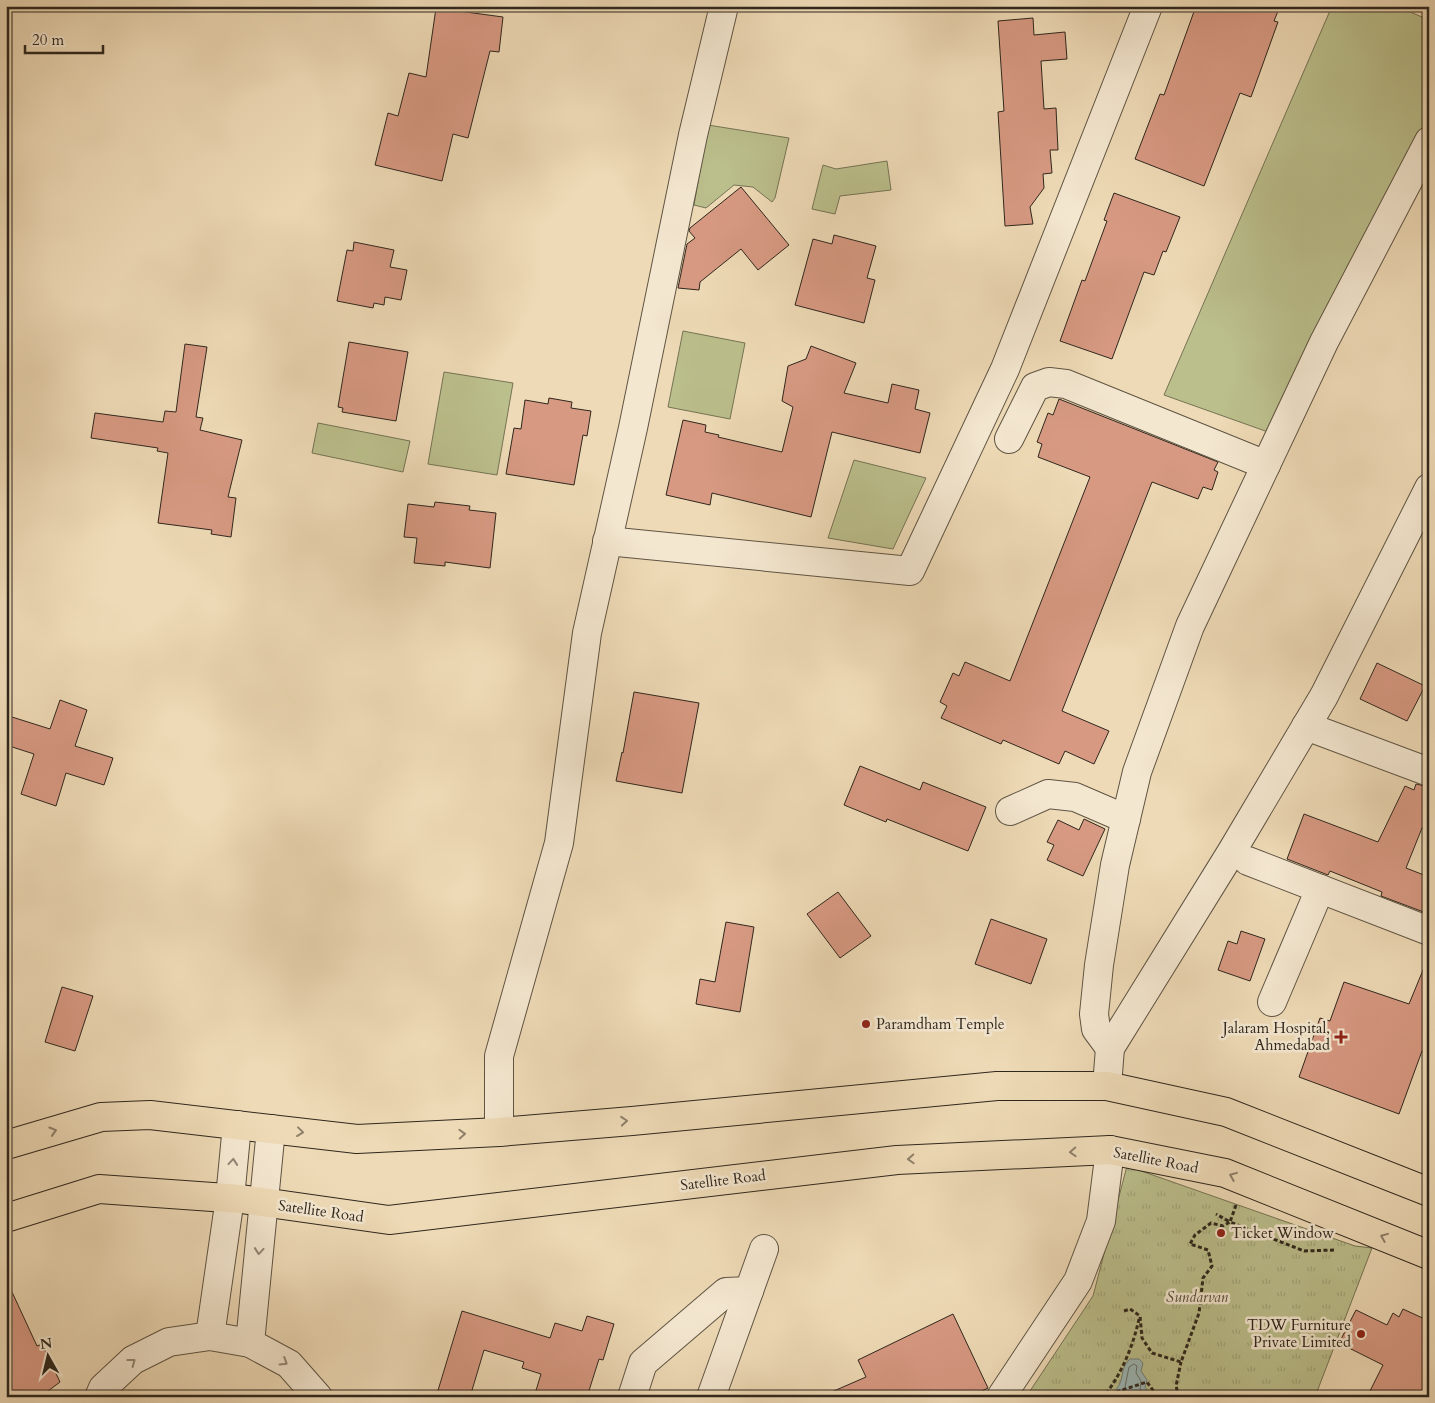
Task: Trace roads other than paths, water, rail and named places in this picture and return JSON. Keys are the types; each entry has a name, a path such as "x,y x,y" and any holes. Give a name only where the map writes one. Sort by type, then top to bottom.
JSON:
{"main road":[{"path":"6,1145 101,1117 150,1115 358,1139 499,1132 997,1086 1107,1086 1226,1112 1429,1192"},
{"name":"Satellite Road","path":"6,1218 99,1189 230,1198 389,1220 897,1160 1110,1150 1225,1173 1429,1255"}],"street":[{"path":"499,1132 499,1056 559,843 587,633 693,135 724,6"},
{"path":"608,541 910,571 1005,369 1148,6"},
{"path":"1110,1048 1096,1029 1094,1014 1099,965 1115,864 1137,772 1190,626 1324,342 1429,141"},
{"path":"1009,439 1035,387 1049,382 1066,384 1266,465"},
{"path":"1107,1086 1110,1048 1232,851 1324,696 1427,496"},
{"path":"1306,726 1429,772"},
{"path":"1010,811 1048,794 1075,797 1126,819"},
{"path":"1248,861 1429,931"},
{"path":"1272,1002 1320,889"},
{"path":"210,1336 230,1198 237,1125"},
{"path":"250,1343 271,1129"},
{"path":"1002,1397 1078,1281 1101,1221 1110,1150"},
{"path":"711,1397 764,1249"},
{"path":"632,1397 644,1363 726,1292 749,1291"},
{"path":"99,1397 103,1388 133,1360 170,1342 210,1336 250,1343 289,1364 318,1397"}],"water":[{"path":"1130,1359 1139,1359 1143,1363 1141,1371 1147,1380 1145,1387 1150,1395 1149,1397 1113,1397 1113,1393 1120,1383 1124,1367"}],"place":[{"name":"Paramdham Temple","path":"866,1024"},
{"name":"Jalaram Hospital, Ahmedabad","path":"1341,1037"},
{"name":"Ticket Window","path":"1221,1233"},
{"name":"TDW Furniture Private Limited","path":"1361,1334"}],"park label":[{"name":"Sundarvan","path":"1197,1297"}]}
